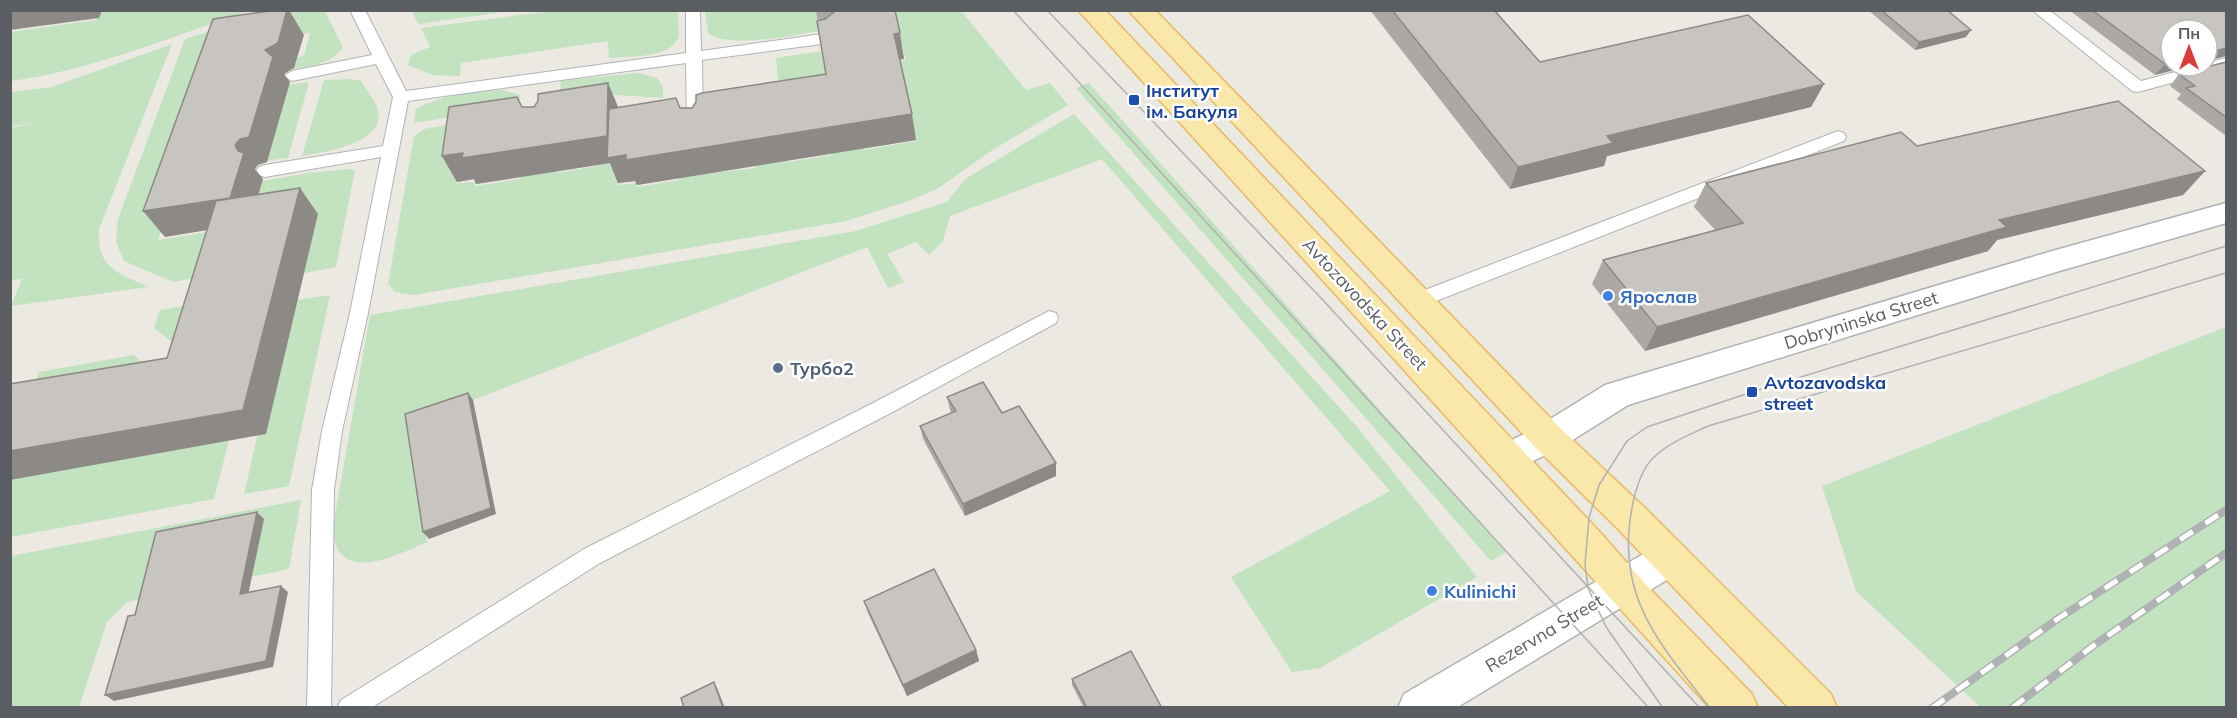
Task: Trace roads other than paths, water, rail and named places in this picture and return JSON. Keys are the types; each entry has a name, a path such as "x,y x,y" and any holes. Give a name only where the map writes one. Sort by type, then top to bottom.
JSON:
{"main road":[{"name":"Avtozavodska Street","path":"1090,10 1738,708"},
{"path":"1140,10 1419,300 1548,438 1599,486 1817,708"}],"street":[{"name":"Dobryninska Street","path":"1508,458 1548,438 1617,395 2052,262 2226,213"},
{"name":"Rezervna Street","path":"1418,708 1630,593 1670,558"}],"lane":[{"path":"319,708 324,490 333,431 359,313 401,97 357,10"},
{"path":"693,10 695,127"},
{"path":"2039,10 2138,87 2226,63"},
{"path":"401,97 829,38"},
{"path":"292,76 381,58"},
{"path":"541,78 541,96"},
{"path":"1419,300 1838,137"},
{"path":"265,171 391,150"},
{"path":"349,708 592,556 869,415 1049,318"}],"tram line":[{"path":"1013,10 1649,708"},
{"path":"1047,10 1320,297 1588,587"},
{"path":"1588,587 1585,564 1589,518 1599,485 1627,441 1647,427 1752,392 2226,246"},
{"path":"1710,708 1658,639 1636,593 1630,567 1628,539 1632,508 1639,482 1653,458 1665,448 1708,426 2226,273"},
{"path":"1588,587 1700,708"},
{"path":"1588,587 1606,627 1663,708"}],"railway":[{"path":"1932,708 2059,618 2226,510"},
{"path":"2012,708 2093,646 2226,553"}],"place":[{"name":"Інститут ім. Бакуля","path":"1134,100"},
{"name":"Ярослав","path":"1608,296"},
{"name":"Турбо2","path":"778,368"},
{"name":"Avtozavodska street","path":"1752,392"},
{"name":"Kulinichi","path":"1432,591"}]}
